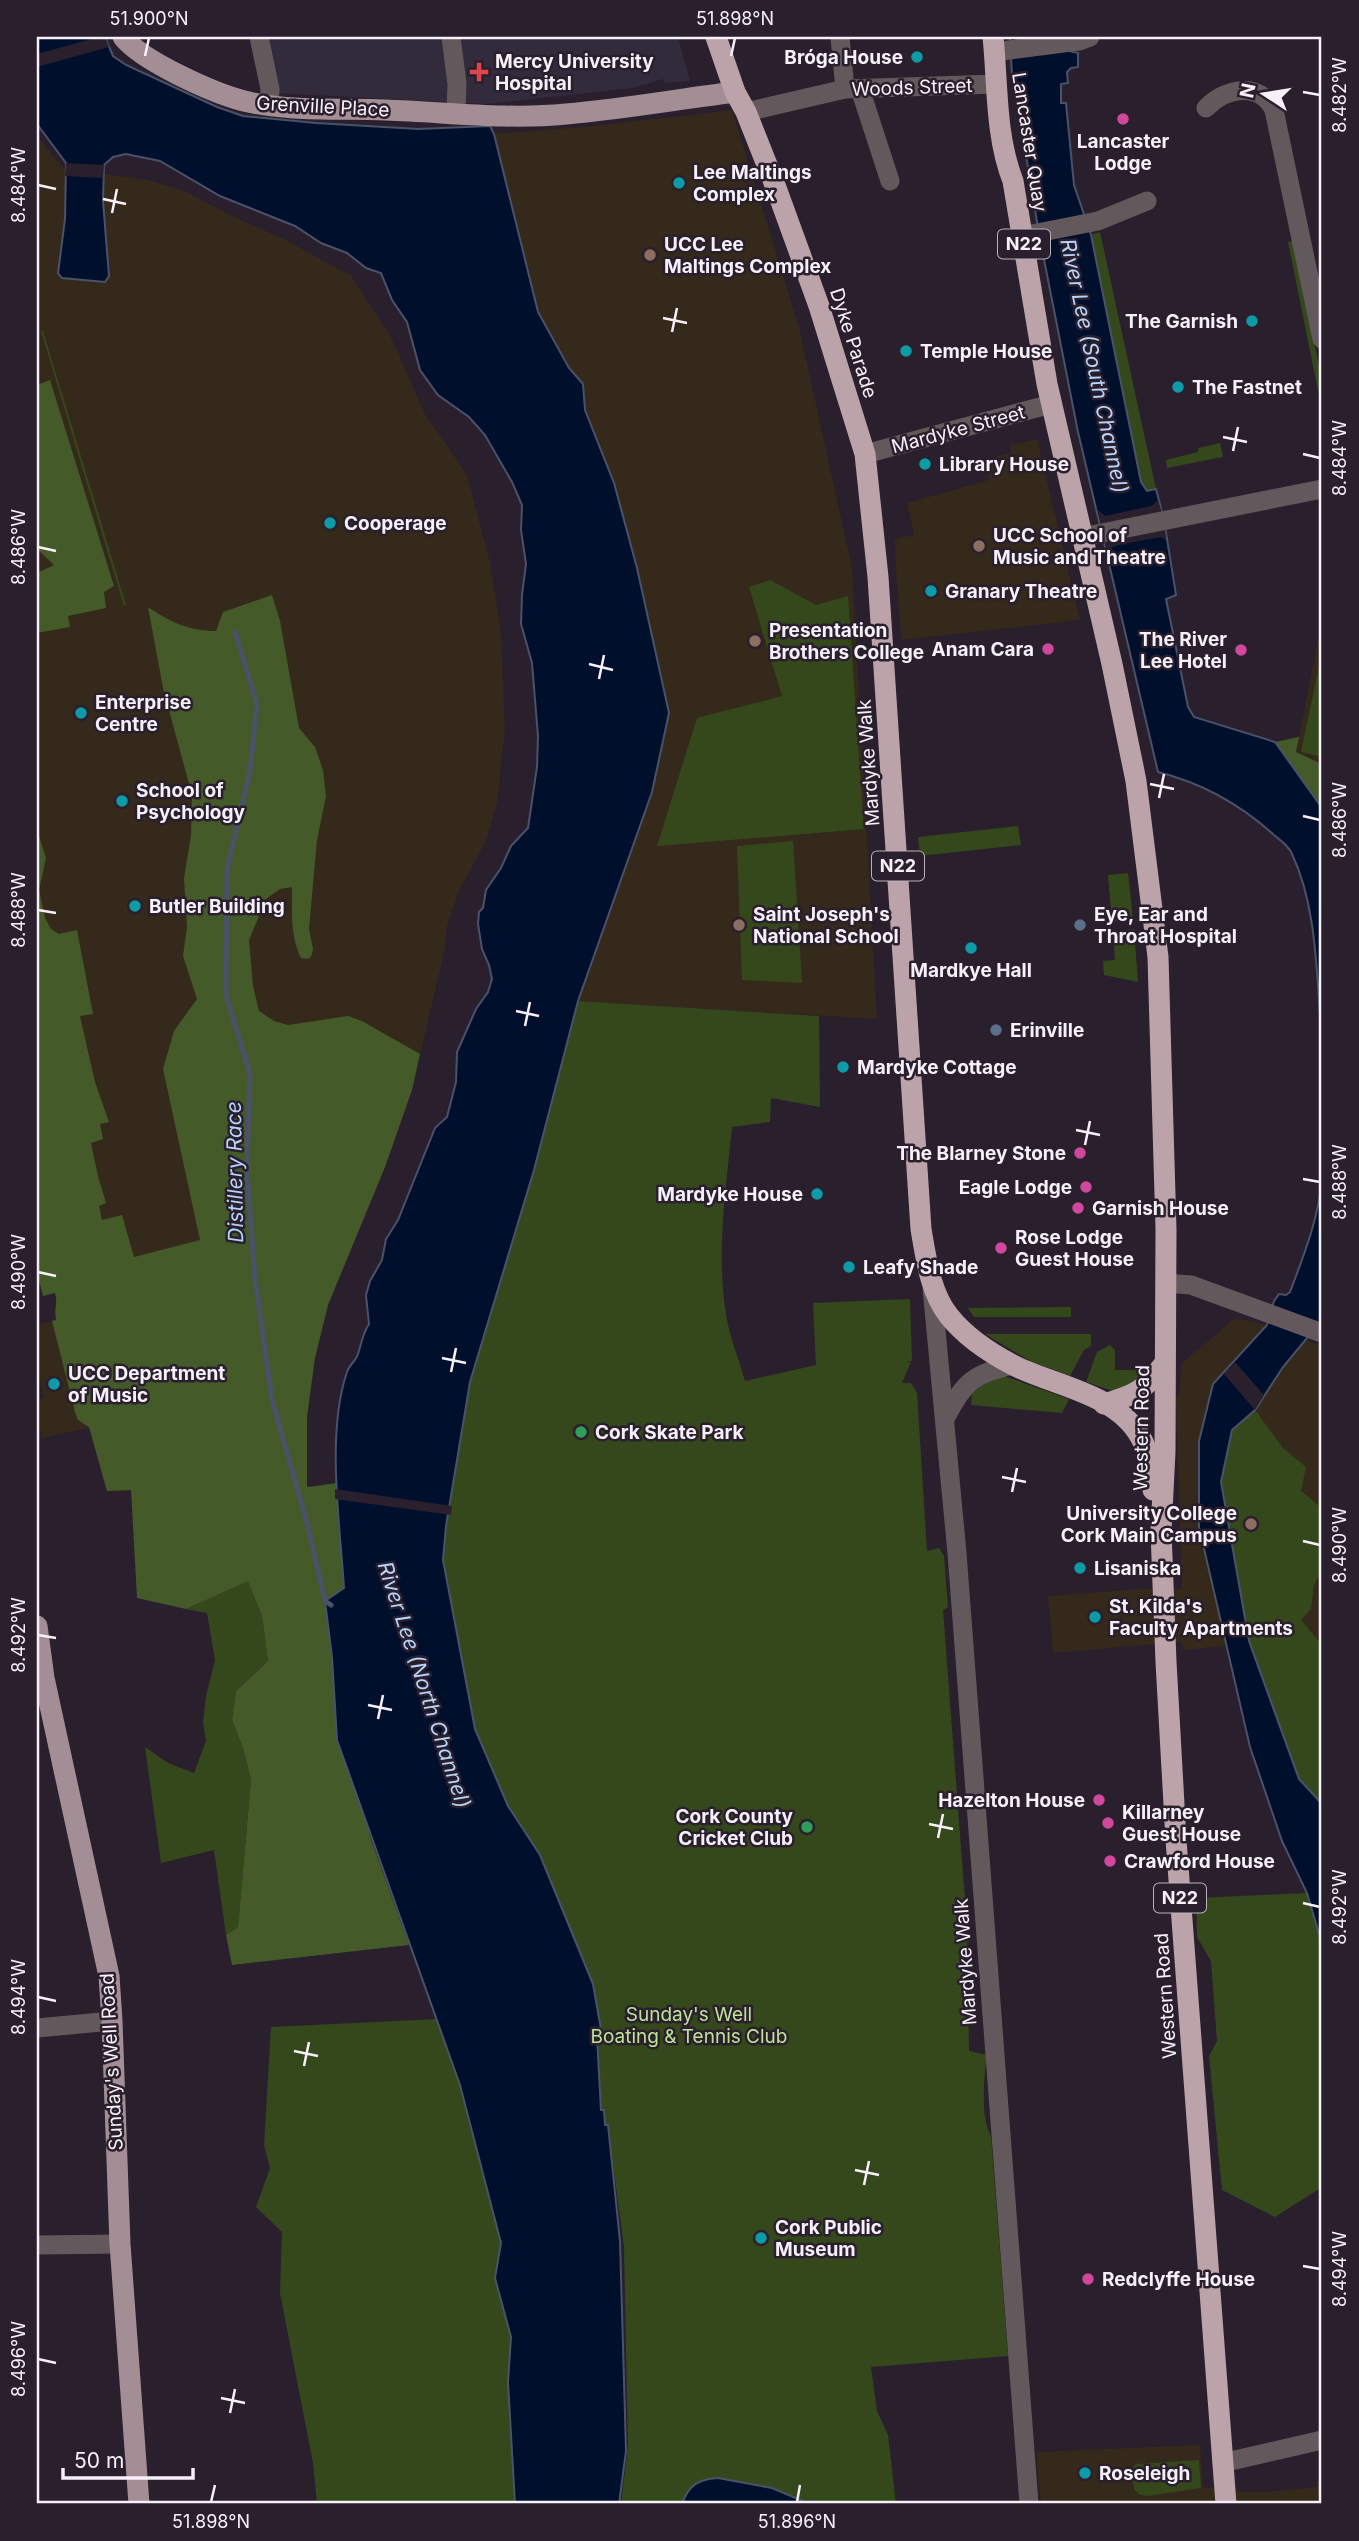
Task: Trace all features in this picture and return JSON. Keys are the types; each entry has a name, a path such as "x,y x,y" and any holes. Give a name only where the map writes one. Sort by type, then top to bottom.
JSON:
{"highway":[{"name":"N22","path":"716,37 735,92"},
{"name":"Lancaster Quay","path":"999,46 996,84 1007,166 1031,235 1027,274 1051,404"},
{"name":"Dyke Parade","path":"735,92 746,113 833,346 865,454"},
{"name":"Western Road","path":"1051,404 1092,536 1138,789 1158,957 1164,1113 1165,1283 1165,1452 1161,1531 1176,1840 1226,2504"},
{"name":"Mardyke Walk","path":"865,454 878,577 921,1229 931,1278 949,1315 977,1342 1013,1365 1104,1404"},
{"path":"1104,1404 1132,1396 1147,1386 1165,1363"},
{"name":"N22","path":"1104,1404 1126,1419 1141,1437 1150,1465 1161,1531"}],"main road":[{"name":"Grenville Place","path":"123,37 133,48 180,74 225,94 269,106 456,112 498,117 567,114 735,92"},
{"name":"Sunday's Well Road","path":"37,1626 44,1678 109,1976 113,2021 120,2244 139,2504"}],"street":[{"path":"259,37 270,89 269,106"},
{"path":"451,37 457,84 456,112"},
{"path":"840,37 852,89 890,181"},
{"path":"999,46 1084,39"},
{"name":"Woods Street","path":"746,113 852,89 996,84"},
{"path":"1206,108 1216,97 1231,92 1256,93 1268,99 1274,110 1322,339"},
{"path":"1031,235 1098,221 1147,201"},
{"name":"Mardyke Street","path":"865,454 1051,404"},
{"path":"1092,536 1322,489"},
{"name":"Mardyke Walk","path":"931,1278 946,1417 1029,2504"},
{"path":"1165,1283 1191,1285 1318,1332"},
{"path":"946,1417 959,1392 973,1378 986,1371 1013,1365"},
{"path":"37,2028 113,2021"},
{"path":"37,2245 120,2244"},
{"path":"1222,2463 1322,2440"}],"shaded area":[{"name":"Mercy University Hospital","path":"264,37 678,37 690,81 665,83 663,79 633,88 487,104 274,93"},
{"path":"732,110 799,327 852,568 877,1019 578,1001 652,792 669,713 602,451 585,410 583,384 569,368 538,313 494,134"},
{"path":"37,136 63,168 148,180 185,191 286,240 351,276 390,335 425,414 467,475 490,562 501,633 505,729 497,804 485,843 459,891 447,926 445,948 412,1090 385,1167 328,1305 315,1358 307,1417 307,1488 107,1491 89,1428 42,1438 41,1432 37,1433 37,1400 44,1398 37,1370 37,1325 56,1320 54,1309 57,1299 55,1293 43,1296 37,1273"},
{"name":"UCC School of Music and Theatre","path":"1037,439 1080,620 901,640 895,539 914,535 907,503 989,480 985,459 1011,453 1010,445"},
{"path":"1322,620 1322,764 1296,752"},
{"name":"University College Cork Main Campus","path":"1235,1318 1267,1325 1322,1346 1322,1804 1277,1723 1249,1641 1184,1650 1181,1642 1053,1653 1048,1596 1141,1589 1182,1589 1176,1400 1180,1390 1181,1364"},
{"path":"1200,2445 1203,2487 1246,2492 1276,2491 1317,2487 1317,2481 1322,2481 1322,2504 1041,2504 1036,2452"}],"green space":[{"path":"1100,232 1156,489 1147,491 1141,482 1091,235"},
{"path":"1293,241 1322,380 1320,400 1288,242"},
{"path":"41,331 126,605 124,606"},
{"path":"50,380 114,586 104,592 106,608 68,616 70,627 37,633 37,573 54,565 37,549 37,385"},
{"path":"1220,443 1223,457 1167,468 1166,460"},
{"path":"770,580 816,605 848,596 864,829 657,846 697,718 782,696 749,587"},
{"path":"272,595 280,621 299,728 315,747 323,770 326,796 317,840 309,929 313,949 311,957 301,958 297,950 292,923 292,887 280,889 266,899 249,940 253,986 259,1011 274,1021 288,1025 348,1016 362,1021 420,1054 412,1090 385,1167 328,1305 315,1358 307,1417 307,1487 338,1483 344,1588 325,1602 332,1657 370,1837 409,1945 232,1965 226,1935 238,1927 251,1780 232,1720 236,1691 268,1661 262,1616 248,1581 186,1609 137,1598 131,1490 107,1491 89,1427 78,1420 75,1412 52,1321 56,1320 55,1293 43,1296 37,1273 37,830 46,858 39,890 45,918 51,929 59,934 77,930 93,1014 80,1016 95,1082 109,1122 100,1124 103,1139 91,1143 106,1203 99,1206 102,1220 122,1215 134,1257 200,1240 163,1069 174,1031 197,999 183,956 187,927 184,878 191,836 192,795 163,688 148,607 180,625 216,631 223,612"},
{"path":"1322,652 1322,757 1301,752"},
{"path":"1299,737 1296,752 1322,764 1322,808 1275,742"},
{"path":"1018,826 1021,845 920,856 918,837"},
{"path":"793,841 802,983 742,980 737,846"},
{"path":"1128,873 1133,919 1112,922 1108,875"},
{"path":"1134,929 1138,982 1104,975 1103,961 1115,960 1113,932"},
{"name":"Sunday's Well Boating & Tennis Club","path":"578,1001 819,1016 820,1107 771,1098 770,1122 732,1127 723,1220 723,1291 727,1322 745,1381 816,1365 813,1303 910,1299 912,1361 907,1361 911,1362 902,1383 911,1383 917,1393 927,1551 939,1548 944,1556 948,1607 943,1610 967,1927 969,2051 987,2055 984,2108 991,2136 1008,2356 871,2367 877,2411 888,2435 896,2504 621,2504 628,2446 624,2247 608,2126 605,2125 602,2111 597,2036 602,2035 540,1855 508,1806 475,1729 443,1560 446,1526 470,1382 534,1170"},
{"path":"1071,1307 1071,1317 974,1317 968,1308"},
{"path":"985,1334 1091,1334 1091,1346 1084,1350 1070,1376 1030,1361"},
{"path":"1110,1345 1115,1350 1115,1370 1140,1370 1141,1380 1113,1391 1086,1382 1097,1352"},
{"path":"1004,1376 1069,1399 1062,1413 971,1405 972,1395 967,1393 974,1386"},
{"path":"1255,1410 1283,1448 1306,1467 1301,1491 1322,1508 1322,1569 1314,1585 1311,1609 1301,1620 1322,1645 1322,1804 1299,1779 1249,1641 1221,1482 1232,1430"},
{"path":"248,1580 262,1616 268,1661 236,1691 232,1720 251,1780 238,1927 226,1935 214,1850 161,1863 145,1747 168,1763 194,1773 206,1741 203,1723 206,1696 215,1660 207,1613 186,1609"},
{"path":"1307,1893 1322,1944 1322,2187 1275,2217 1222,2190 1209,2056 1217,2041 1211,1961 1197,1937 1196,1898"},
{"path":"438,2019 460,2085 501,2243 495,2278 511,2336 508,2382 515,2504 317,2504 313,2463 280,2293 282,2232 256,2207 270,2168 264,2145 271,2027"},
{"path":"1199,2460 1201,2488 1148,2496 1140,2495 1134,2489 1132,2468 1136,2464"}],"water":[{"name":"River Lee (North Channel)","path":"37,37 105,37 113,56 126,65 217,107 243,116 418,129 490,126 538,312 569,368 583,384 585,410 614,483 637,568 669,713 652,792 578,1001 534,1170 470,1382 446,1526 443,1560 475,1729 508,1806 540,1855 593,1984 602,2035 597,2037 601,2110 604,2110 605,2125 608,2125 620,2241 626,2451 619,2504 515,2504 508,2382 511,2337 495,2278 501,2243 460,2085 337,1740 332,1657 325,1601 344,1588 336,1479 337,1422 347,1372 357,1356 369,1324 366,1295 370,1281 382,1260 386,1239 398,1220 435,1128 447,1117 456,1082 457,1052 492,979 482,949 478,924 486,890 501,868 511,846 528,828 537,767 538,736 532,663 521,624 526,564 521,530 522,505 485,435 469,417 438,395 420,370 407,322 392,300 381,273 366,268 347,253 321,243 295,226 220,196 160,161 126,154 113,157 104,165 103,201 109,276 105,282 62,278 58,273 65,219 66,163 37,124"},
{"name":"River Lee (South Channel)","path":"1010,37 1078,53 1078,67 1067,72 1068,83 1061,84 1061,103 1066,103 1074,185 1091,235 1141,482 1147,491 1156,489 1164,520 1176,595 1166,599 1188,707 1194,717 1275,742 1322,808 1322,1038 1311,921 1301,875 1291,851 1234,804 1190,782 1158,772 1078,432 1039,234 1019,112 1021,108 1016,80 1012,77"},
{"path":"1322,1178 1322,1320 1283,1367 1255,1410 1232,1430 1221,1482 1249,1641 1299,1779 1322,1804 1322,1944 1307,1893 1282,1841 1250,1747 1199,1527 1199,1441 1213,1384 1267,1325 1274,1301 1279,1294 1286,1295 1290,1292 1314,1221"},
{"path":"718,2478 772,2488 810,2504 682,2504 687,2492 695,2485"}],"pier":[{"path":"105,37 109,47 37,67 37,54"},
{"path":"66,163 104,165 103,178 65,176"},
{"path":"1158,500 1166,540 1161,537 1118,545 1107,553 1098,510 1105,516 1151,506"},
{"path":"1235,1362 1264,1395 1255,1410 1224,1374"},
{"path":"335,1489 452,1506 451,1515 335,1499"}],"waterway":[{"name":"Distillery Race","path":"235,632 257,704 250,771 227,869 226,995 250,1074 247,1171 255,1279 272,1400 307,1523 325,1601 331,1605"}],"place":[{"name":"Bróga House","path":"917,57"},
{"name":"Mercy University Hospital","path":"479,72"},
{"name":"Lancaster Lodge","path":"1123,119"},
{"name":"Lee Maltings Complex","path":"679,183"},
{"name":"UCC Lee Maltings Complex","path":"650,255"},
{"name":"The Garnish","path":"1252,321"},
{"name":"Temple House","path":"906,351"},
{"name":"The Fastnet","path":"1178,387"},
{"name":"Library House","path":"925,464"},
{"name":"Cooperage","path":"330,523"},
{"name":"UCC School of Music and Theatre","path":"979,546"},
{"name":"Granary Theatre","path":"931,591"},
{"name":"Presentation Brothers College","path":"755,641"},
{"name":"Anam Cara","path":"1048,649"},
{"name":"The River Lee Hotel","path":"1241,650"},
{"name":"Enterprise Centre","path":"81,713"},
{"name":"School of Psychology","path":"122,801"},
{"name":"Butler Building","path":"135,906"},
{"name":"Saint Joseph's National School","path":"739,925"},
{"name":"Eye, Ear and Throat Hospital","path":"1080,925"},
{"name":"Mardkye Hall","path":"971,948"},
{"name":"Erinville","path":"996,1030"},
{"name":"Mardyke Cottage","path":"843,1067"},
{"name":"The Blarney Stone","path":"1080,1153"},
{"name":"Eagle Lodge","path":"1086,1187"},
{"name":"Mardyke House","path":"817,1194"},
{"name":"Garnish House","path":"1078,1208"},
{"name":"Rose Lodge Guest House","path":"1001,1248"},
{"name":"Leafy Shade","path":"849,1267"},
{"name":"UCC Department of Music","path":"54,1384"},
{"name":"Cork Skate Park","path":"581,1432"},
{"name":"University College Cork Main Campus","path":"1251,1524"},
{"name":"Lisaniska","path":"1080,1568"},
{"name":"St. Kilda's Faculty Apartments","path":"1095,1617"},
{"name":"Hazelton House","path":"1099,1800"},
{"name":"Killarney Guest House","path":"1108,1823"},
{"name":"Cork County Cricket Club","path":"807,1827"},
{"name":"Crawford House","path":"1110,1861"},
{"name":"Cork Public Museum","path":"761,2238"},
{"name":"Redclyffe House","path":"1088,2279"},
{"name":"Roseleigh","path":"1085,2473"}]}
